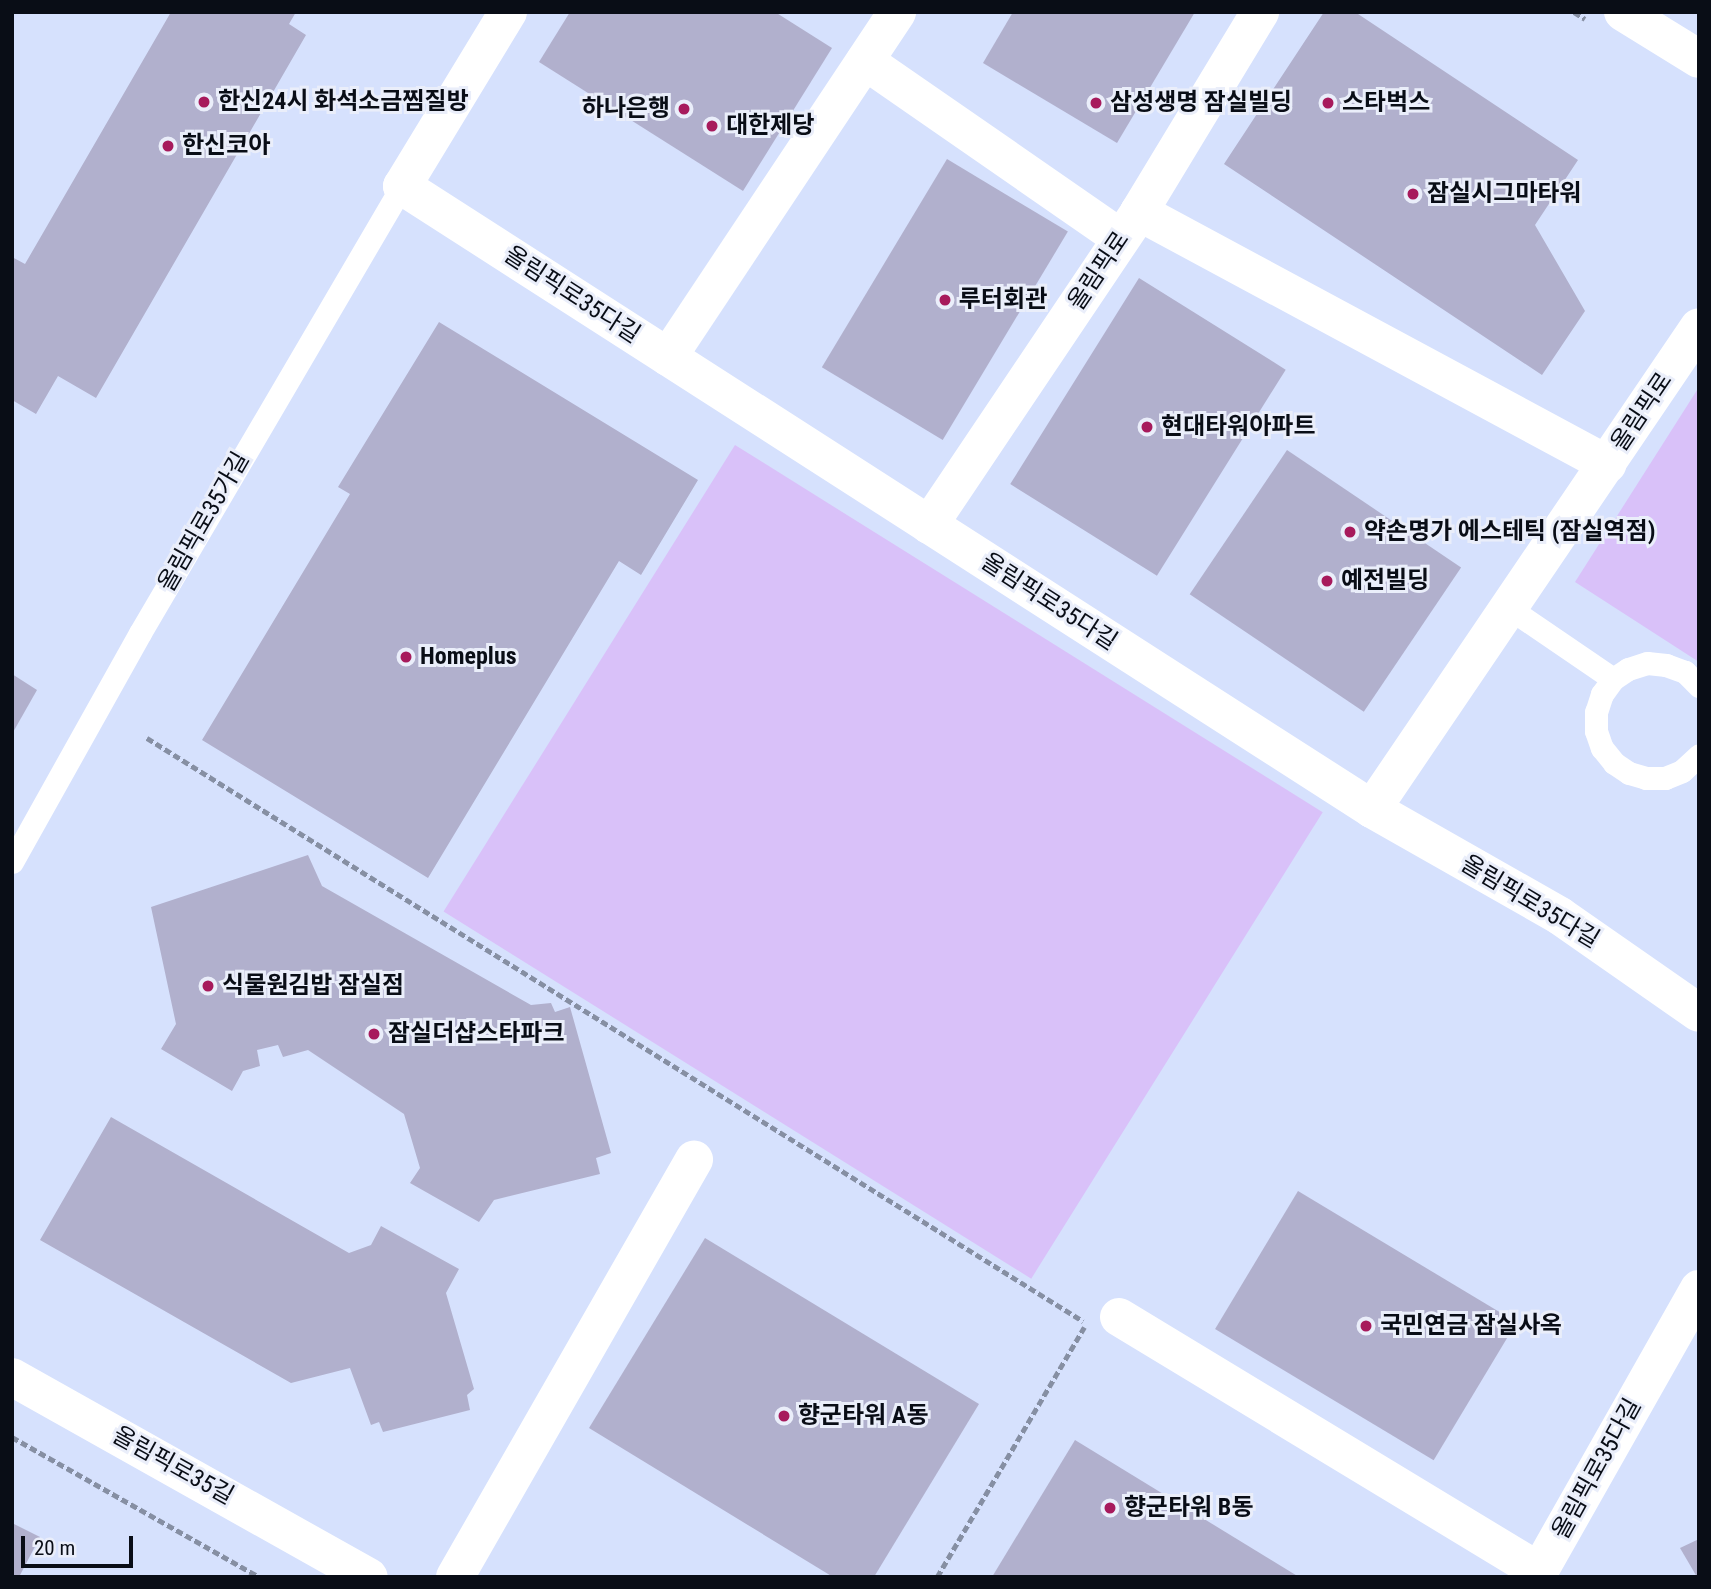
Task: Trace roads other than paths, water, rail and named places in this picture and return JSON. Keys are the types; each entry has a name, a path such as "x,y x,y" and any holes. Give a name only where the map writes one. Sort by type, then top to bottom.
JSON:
{"street":[{"path":"402,186 508,12"},
{"path":"668,357 897,12"},
{"name":"올림픽로","path":"929,525 1130,225 1260,12"},
{"path":"1623,12 1699,59"},
{"path":"865,61 1130,225 1607,464"},
{"name":"올림픽로35다길","path":"402,186 1372,809 1560,916 1699,1013"},
{"name":"올림픽로","path":"1372,809 1699,327"},
{"path":"454,1577 694,1160"},
{"name":"올림픽로35다길","path":"1538,1574 1699,1289"},
{"path":"1119,1317 1538,1574"},
{"name":"올림픽로35길","path":"12,1377 369,1577"}],"lane":[{"name":"올림픽로35가길","path":"12,862 139,633 402,186"},
{"path":"1509,608 1613,679"},
{"path":"1698,758 1682,771 1665,778 1629,774 1614,763 1602,748 1596,730 1596,712 1602,694 1613,679 1628,669 1647,663 1666,665 1685,672 1699,686"}],"place":[{"name":"한신24시 화석소금찜질방","path":"204,102"},
{"name":"삼성생명 잠실빌딩","path":"1096,103"},
{"name":"스타벅스","path":"1328,103"},
{"name":"하나은행","path":"684,109"},
{"name":"대한제당","path":"712,126"},
{"name":"한신코아","path":"168,146"},
{"name":"잠실시그마타워","path":"1413,194"},
{"name":"루터회관","path":"945,300"},
{"name":"현대타워아파트","path":"1147,427"},
{"name":"약손명가 에스테틱 (잠실역점)","path":"1350,532"},
{"name":"예전빌딩","path":"1327,581"},
{"name":"Homeplus","path":"406,657"},
{"name":"식물원김밥 잠실점","path":"208,986"},
{"name":"잠실더샵스타파크","path":"374,1034"},
{"name":"국민연금 잠실사옥","path":"1366,1326"},
{"name":"향군타워 A동","path":"784,1416"},
{"name":"향군타워 B동","path":"1110,1508"}]}
